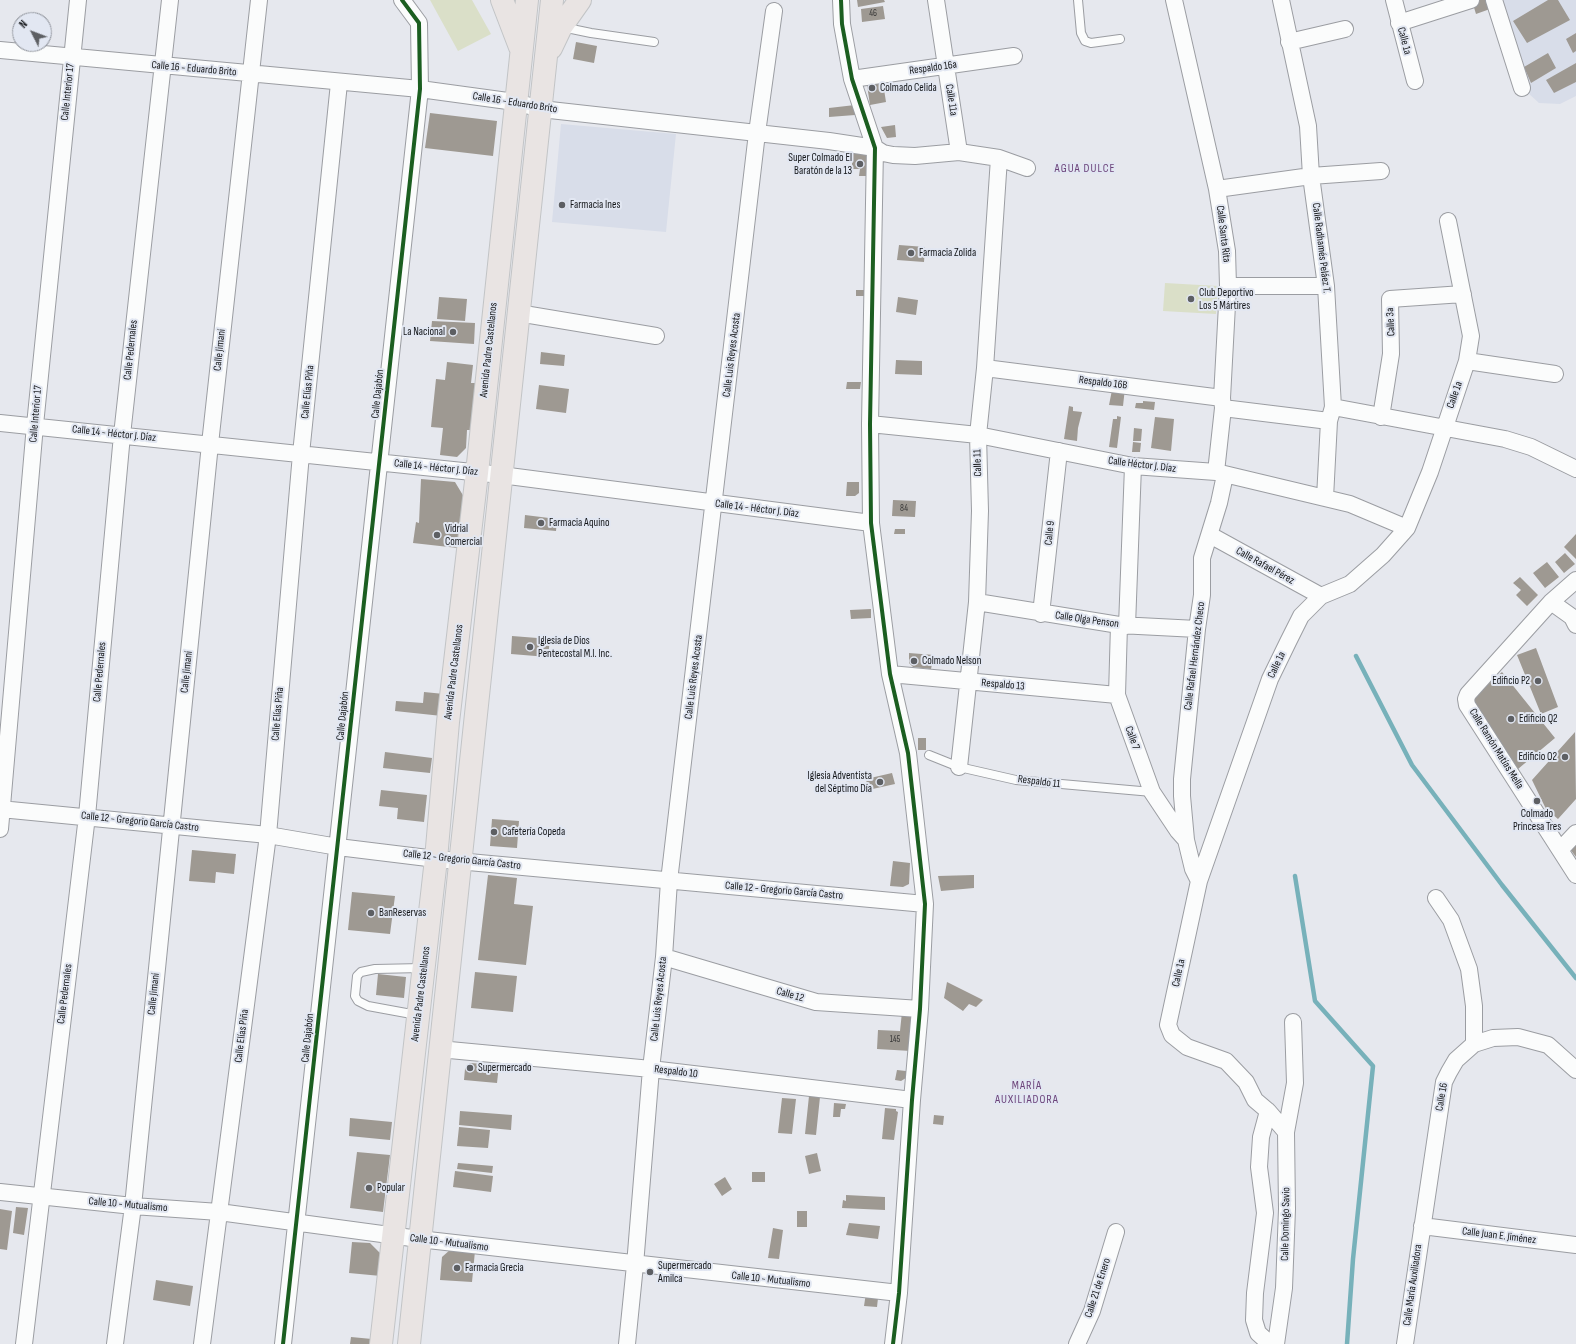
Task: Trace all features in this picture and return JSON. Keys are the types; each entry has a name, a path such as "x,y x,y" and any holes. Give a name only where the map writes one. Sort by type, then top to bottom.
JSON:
{"main road":[{"path":"502,0 521,50"},
{"name":"Avenida Padre Castellanos","path":"382,1344 436,859 448,722 477,473 515,102 527,0"},
{"path":"409,1344 439,1049 461,860 552,0"},
{"path":"545,60 561,27 580,0"}],"street":[{"name":"Calle Interior 17","path":"0,829 35,425 78,0"},
{"name":"Calle Pedernales","path":"24,1344 87,816 122,435 170,0"},
{"name":"Calle Jimaní","path":"115,1344 133,1206 210,444 259,0"},
{"name":"Calle Dajabón","path":"284,1344 296,1222 420,89 419,23 402,0"},
{"path":"841,0 842,24 852,79 875,148 870,424 871,523 890,674 908,753 925,904 925,934 920,1009 912,1100 899,1293 893,1344"},
{"name":"Calle 11a","path":"936,0 959,152"},
{"name":"Calle Santa Rita","path":"1174,0 1217,189 1227,251 1228,286 1222,403 1221,474"},
{"name":"Calle Radhamés Peláez T.","path":"1281,0 1308,126 1311,176 1326,286 1331,414 1325,498"},
{"name":"Calle 1a","path":"1394,0 1414,82"},
{"path":"1399,23 1471,0"},
{"path":"1494,0 1522,88"},
{"name":"Calle Luis Reyes Acosta","path":"627,1344 651,1069 664,957 670,881 757,133 774,11"},
{"path":"1290,42 1345,29"},
{"name":"Calle 16 - Eduardo Brito","path":"0,50 420,89 515,102 541,108 875,148 883,153 893,155 915,156 959,152 999,158 1027,168"},
{"name":"Respaldo 16a","path":"852,79 1014,56"},
{"name":"Calle Elías Piña","path":"202,1344 268,835 301,454 339,82"},
{"name":"Calle 11","path":"959,767 977,602 980,511 978,435 985,368 999,158"},
{"path":"1217,189 1311,176 1381,171"},
{"name":"Calle 1a","path":"1268,1111 1255,1100 1246,1082 1226,1061 1187,1047 1172,1035 1168,1025 1199,880 1270,679 1301,616 1321,596 1350,584 1382,555 1407,528 1430,472 1466,362 1471,336 1448,221"},
{"path":"1228,286 1326,286"},
{"name":"Calle 3a","path":"1381,417 1391,354 1390,298 1463,294"},
{"path":"518,313 656,336"},
{"path":"1466,362 1555,374"},
{"name":"Respaldo 16B","path":"985,368 1222,403 1331,414 1381,417 1506,439 1531,447 1576,469"},
{"name":"Calle 14 - Héctor J. Díaz","path":"0,423 35,425 501,475 714,504 871,523"},
{"name":"Calle Héctor J. Díaz","path":"870,424 978,435 1133,466 1221,474 1350,504 1407,528"},
{"name":"Calle 9","path":"1041,614 1058,452"},
{"name":"Calle 7","path":"1133,466 1117,695 1152,792 1178,831 1186,840"},
{"name":"Calle Rafael Hernández Checo","path":"1186,840 1182,779 1197,629 1202,595 1202,558 1210,535 1221,474"},
{"name":"Calle Rafael Pérez","path":"1210,535 1321,596"},
{"name":"Calle Ramón Matías Mella","path":"1576,580 1551,602 1468,694 1466,700 1467,705 1576,875"},
{"name":"Calle Olga Penson","path":"977,602 1041,614 1123,625 1197,629"},
{"path":"1551,602 1572,616 1576,625"},
{"name":"Respaldo 13","path":"890,674 1117,695"},
{"name":"Calle 12 - Gregorio García Castro","path":"1,809 87,816 268,835 338,847 436,859 461,860 925,904"},
{"path":"1560,850 1576,833"},
{"path":"1186,840 1192,870 1199,880"},
{"path":"1436,898 1451,920 1469,969 1474,1006 1474,1044"},
{"name":"Calle 12","path":"664,957 816,1002 920,1009"},
{"name":"Calle Domingo Savio","path":"1276,1344 1284,1280 1287,1209 1286,1132 1295,1083 1293,1022"},
{"name":"Calle 16","path":"1422,1226 1444,1082 1456,1060 1474,1044 1493,1038 1518,1037 1548,1045 1576,1070"},
{"name":"Respaldo 10","path":"439,1049 651,1069 912,1100"},
{"path":"1268,1111 1286,1132"},
{"path":"1268,1111 1261,1137 1260,1167 1265,1213 1255,1293 1254,1320 1258,1332 1270,1344"},
{"name":"Calle 10 - Mutualismo","path":"0,1192 133,1206 219,1212 419,1239 635,1265 899,1293"},
{"name":"Calle Juan E. Jiménez","path":"1422,1226 1576,1245"},
{"name":"Calle María Auxiliadora","path":"1405,1344 1422,1226"},
{"name":"Calle 21 de Enero","path":"1078,1344 1092,1311 1116,1232"}],"lane":[{"path":"1078,0 1081,34 1084,41 1091,43 1120,39"},
{"path":"561,27 654,42"},
{"name":"Respaldo 11","path":"929,754 959,767 1016,780 1152,792"},
{"path":"418,1016 368,1006 358,1001 354,996 357,976 361,972 375,969 424,968"}],"shaded area":[{"path":"1500,0 1576,0 1576,96 1560,104 1539,103 1527,92"},
{"path":"561,124 676,134 666,232 552,222"}],"green space":[{"path":"430,0 472,0 491,34 458,51"},
{"name":"Club Deportivo Los 5 Mártires","path":"1165,283 1218,286 1216,314 1163,311"}],"building":[{"path":"857,0 884,0 885,2 858,7"},
{"path":"1487,0 1490,9 1476,14 1472,1"},
{"path":"1548,0 1558,0 1570,20 1527,43 1513,21"},
{"path":"883,6 885,19 862,22 861,9"},
{"path":"1576,33 1576,51 1573,53 1566,39"},
{"path":"576,42 597,46 594,63 573,59"},
{"path":"1548,53 1556,68 1531,83 1524,67"},
{"path":"1576,63 1576,82 1554,93 1546,80"},
{"path":"883,83 886,102 870,105 867,85"},
{"path":"855,105 855,115 829,117 829,108"},
{"path":"430,113 497,121 493,156 425,148"},
{"path":"895,125 896,137 887,138 881,127"},
{"name":"Super Colmado El Baratón de la 13","path":"852,151 868,155 868,176 859,176 860,169 852,169"},
{"name":"Farmacia Zolida","path":"899,245 925,247 924,262 897,260"},
{"path":"856,290 866,290 866,296 856,296"},
{"path":"439,297 467,299 465,321 437,319"},
{"path":"898,297 918,300 916,315 896,312"},
{"name":"La Nacional","path":"432,321 475,323 474,344 430,341"},
{"path":"541,352 565,355 564,366 540,364"},
{"path":"896,360 922,361 922,375 895,374"},
{"path":"447,362 473,365 471,383 479,383 474,430 467,430 466,448 457,457 440,455 443,428 431,427 436,379 445,380"},
{"path":"847,382 861,382 860,389 846,389"},
{"path":"539,385 569,389 566,413 536,409"},
{"path":"1125,388 1123,406 1109,405 1112,390"},
{"path":"1143,401 1155,402 1154,410 1135,408 1136,403 1143,403"},
{"path":"1069,406 1073,407 1073,411 1082,412 1078,428 1077,441 1064,439"},
{"path":"1117,416 1121,417 1117,448 1109,447 1113,419 1117,419"},
{"path":"1155,417 1174,419 1171,451 1151,448"},
{"path":"1134,428 1142,429 1141,441 1133,441"},
{"path":"1133,442 1141,443 1140,452 1132,452"},
{"path":"421,479 455,482 464,497 458,548 413,543 416,522 419,523"},
{"path":"847,482 859,482 859,493 855,496 846,496"},
{"path":"893,500 916,501 915,517 892,516"},
{"name":"Farmacia Aquino","path":"525,515 557,519 556,531 524,528"},
{"path":"895,529 905,529 905,534 894,534"},
{"path":"1576,534 1576,559 1564,547"},
{"path":"1565,553 1575,564 1564,573 1555,562"},
{"path":"1547,562 1559,577 1545,588 1533,573"},
{"path":"1520,577 1538,595 1527,606 1516,595 1521,590 1513,583"},
{"path":"871,609 871,618 851,619 850,610"},
{"name":"Iglesia de Dios Pentecostal M.I. Inc.","path":"512,636 550,639 548,657 511,654"},
{"name":"Edificio P2","path":"1536,648 1558,707 1541,714 1517,655"},
{"path":"909,653 934,655 931,669 913,667 909,663"},
{"name":"Edificio Q2","path":"1502,672 1555,738 1518,769 1470,700"},
{"path":"424,692 444,694 442,716 395,711 396,701 423,703"},
{"name":"Edificio O2","path":"1575,732 1576,799 1558,819 1546,809 1532,780"},
{"path":"918,738 926,738 926,750 918,750"},
{"path":"385,752 432,758 430,773 383,768"},
{"name":"Iglesia Adventista del Séptimo Día","path":"892,773 895,784 868,790 866,779"},
{"path":"381,790 427,795 424,822 397,819 398,808 379,806"},
{"path":"492,819 519,821 517,848 490,846"},
{"path":"1576,843 1576,857 1570,849"},
{"path":"192,850 236,854 234,874 216,872 215,883 189,881"},
{"path":"893,861 910,863 909,884 903,887 890,886"},
{"path":"488,875 517,878 514,904 533,906 526,965 478,960"},
{"path":"974,875 974,888 941,891 938,876"},
{"name":"BanReservas","path":"352,892 395,896 390,934 348,930"},
{"path":"475,972 517,976 513,1012 471,1008"},
{"path":"378,974 406,977 404,998 376,995"},
{"path":"947,982 983,1000 976,1007 969,1004 963,1011 944,998"},
{"path":"902,1012 914,1013 911,1051 877,1049 878,1030 900,1031"},
{"path":"470,1063 499,1065 497,1083 464,1080 465,1069"},
{"path":"897,1070 906,1071 906,1078 901,1081 895,1080"},
{"path":"809,1096 820,1097 816,1135 805,1134"},
{"path":"782,1098 796,1099 792,1134 778,1133"},
{"path":"834,1103 846,1104 845,1109 841,1109 840,1117 833,1117"},
{"path":"885,1108 896,1109 898,1112 894,1140 882,1139"},
{"path":"460,1111 512,1115 511,1130 459,1125"},
{"path":"934,1115 944,1116 943,1125 933,1124"},
{"path":"350,1118 392,1122 390,1140 349,1136"},
{"path":"459,1127 490,1130 488,1148 457,1146"},
{"name":"Popular","path":"357,1152 390,1155 383,1212 350,1208"},
{"path":"817,1153 821,1171 809,1174 805,1156"},
{"path":"458,1163 493,1166 492,1173 457,1169"},
{"path":"455,1171 493,1176 491,1192 453,1187"},
{"path":"752,1172 765,1172 765,1182 752,1182"},
{"path":"725,1177 732,1189 722,1196 714,1184"},
{"path":"846,1195 885,1197 885,1210 842,1208 843,1200 846,1201"},
{"path":"16,1207 28,1208 24,1235 13,1233"},
{"path":"0,1209 12,1211 7,1250 0,1249"},
{"path":"797,1211 807,1211 807,1227 797,1227"},
{"path":"849,1223 880,1226 878,1239 846,1235"},
{"path":"773,1228 783,1230 779,1259 768,1258"},
{"path":"352,1242 370,1243 382,1255 381,1276 349,1273"},
{"name":"Farmacia Grecia","path":"451,1249 475,1251 472,1282 440,1280 442,1257"},
{"path":"156,1280 193,1286 190,1306 153,1300"},
{"path":"866,1293 878,1298 877,1307 864,1306"},
{"path":"351,1337 372,1339 371,1344 350,1344"}],"waterway":[{"path":"1356,656 1412,765 1502,885 1576,978"},
{"path":"1295,876 1315,1001 1373,1066 1353,1259 1347,1344"}],"cycle path":[{"path":"283,1344 420,89 419,23 402,0"},
{"path":"841,0 842,24 852,79 875,148 870,424 871,523 890,674 908,753 925,904 920,1009 912,1100 899,1293 893,1344"}],"place":[{"name":"Colmado Celida","path":"872,88"},
{"name":"Super Colmado El Baratón de la 13","path":"860,164"},
{"name":"Farmacia Ines","path":"562,205"},
{"name":"Farmacia Zolida","path":"911,253"},
{"name":"Club Deportivo Los 5 Mártires","path":"1191,299"},
{"name":"La Nacional","path":"453,332"},
{"name":"Farmacia Aquino","path":"541,523"},
{"name":"Vidrial Comercial","path":"437,535"},
{"name":"Iglesia de Dios Pentecostal M.I. Inc.","path":"530,647"},
{"name":"Colmado Nelson","path":"914,661"},
{"name":"Edificio P2","path":"1538,681"},
{"name":"Edificio Q2","path":"1511,719"},
{"name":"Edificio O2","path":"1565,757"},
{"name":"Iglesia Adventista del Séptimo Día","path":"880,782"},
{"name":"Colmado Princesa Tres","path":"1537,801"},
{"name":"Cafetería Copeda","path":"494,832"},
{"name":"BanReservas","path":"371,913"},
{"name":"Supermercado","path":"470,1068"},
{"name":"Popular","path":"369,1188"},
{"name":"Farmacia Grecia","path":"457,1268"},
{"name":"Supermercado Amilca","path":"650,1272"}],"district":[{"name":"AGUA DULCE","path":"1085,169"},
{"name":"MARÍA AUXILIADORA","path":"1027,1093"}]}
